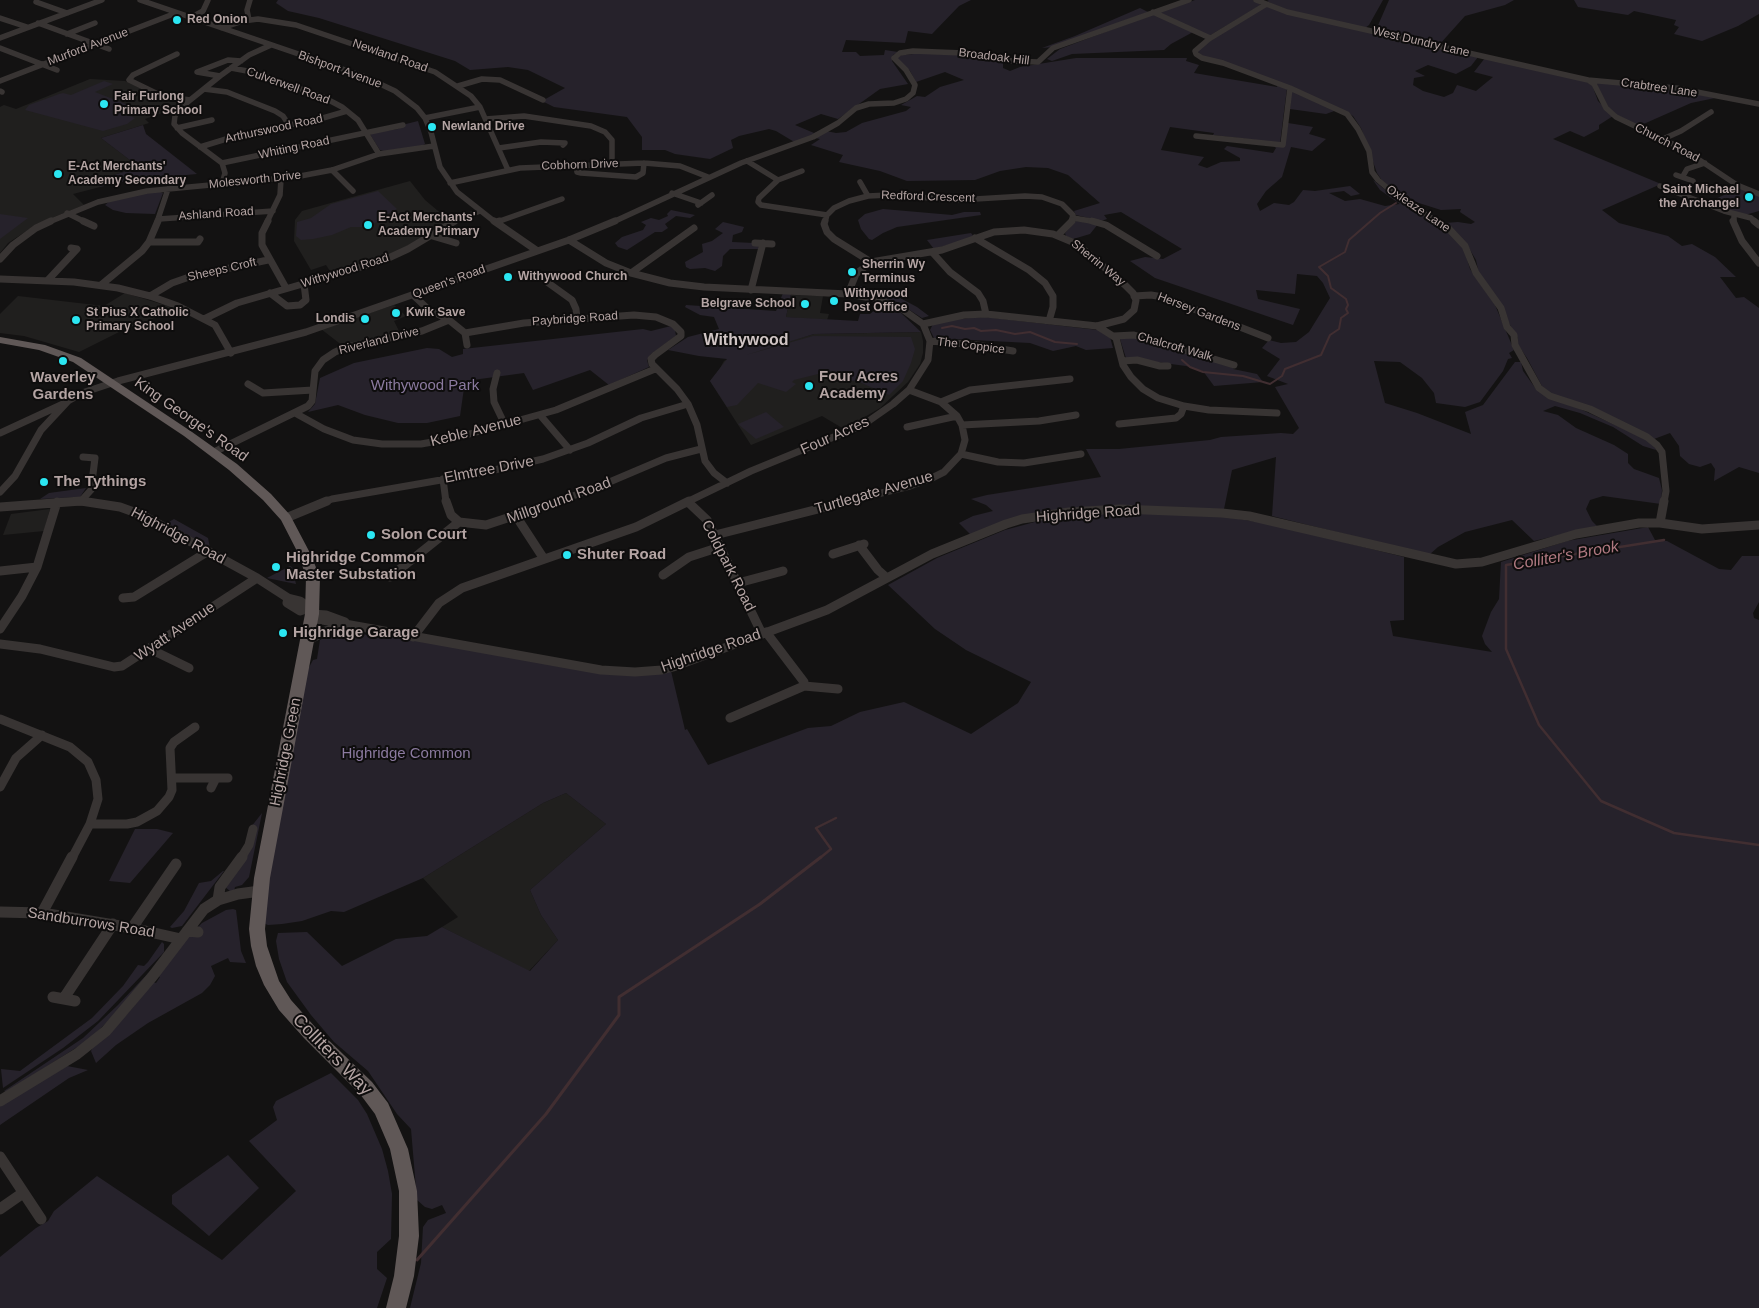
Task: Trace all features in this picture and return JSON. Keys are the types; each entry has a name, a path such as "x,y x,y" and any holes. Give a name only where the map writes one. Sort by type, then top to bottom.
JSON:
{"highway":[{"name":"King George's Road","path":"0,340 28,344 58,352 85,365 214,452 256,487 286,518 298,540 313,577 309,611"},
{"name":"Highridge Green","path":"285,1005 272,985 264,966 257,929 260,891 308,640 309,611"},
{"name":"Colliters Way","path":"285,1005 310,1033 366,1088 382,1109 399,1150 408,1191 409,1236 404,1276 396,1308"}],"street":[{"name":"Bishport Avenue","path":"140,0 380,83 406,98 425,118 440,167 450,183 466,201 536,250"},
{"path":"190,18 204,11 208,0"},
{"path":"249,20 247,10 250,0"},
{"name":"Broadoak Hill","path":"852,110 869,104 894,103 911,96 915,85 912,78 894,58 900,53 914,51 963,53 1012,61 1038,62 1052,48 1189,0"},
{"name":"West Dundry Lane","path":"1256,0 1287,12 1588,80"},
{"path":"0,38 97,1"},
{"path":"36,2 67,13"},
{"name":"Oxleaze Lane","path":"1265,4 1210,38 1196,51 1198,56 1223,63 1290,88 1347,114 1358,129 1369,152 1372,172 1378,180 1398,197 1431,216 1458,238 1472,260 1476,273 1501,308 1507,327 1514,335 1515,345 1539,388 1550,396 1590,409 1647,437 1657,445 1662,452 1666,491 1660,523"},
{"path":"1152,12 1210,38"},
{"name":"Murford Avenue","path":"0,81 176,13"},
{"path":"0,18 27,28"},
{"name":"Newland Road","path":"222,28 249,20 269,20 306,28 423,66 458,86 471,96 480,107 508,170"},
{"path":"38,23 109,49"},
{"path":"67,34 95,23"},
{"path":"222,184 226,173 222,163 177,128 174,124 175,116 179,109 220,76 241,61 272,45"},
{"path":"0,48 57,70"},
{"path":"174,55 133,75 129,80 162,96 190,100"},
{"path":"220,76 197,72 228,60 241,61"},
{"name":"Culverwell Road","path":"232,68 258,73 323,97 347,111 358,120 367,132 379,154"},
{"path":"458,86 482,79 500,80 537,94 543,100"},
{"name":"Crabtree Lane","path":"1588,80 1676,88 1759,104"},
{"name":"Church Road","path":"1588,80 1594,84 1603,103 1616,117 1663,139 1706,163 1737,185 1759,194"},
{"path":"1196,136 1283,145 1290,88"},
{"path":"204,89 227,92 275,111 283,116 289,125"},
{"path":"425,118 480,107"},
{"name":"Queen's Road","path":"0,492 15,476 41,430 68,401 82,393 111,383 306,332 569,240 708,177 814,137 838,123 852,110"},
{"name":"Arthurswood Road","path":"200,146 227,138 347,111"},
{"path":"1663,139 1681,131 1709,114 1716,119"},
{"path":"486,119 524,116 591,126 605,132 612,140 612,164"},
{"path":"177,128 212,120"},
{"name":"Whiting Road","path":"222,163 403,124"},
{"path":"499,148 541,142 565,143"},
{"name":"Molesworth Drive","path":"0,260 13,245 28,234 67,213 121,196 168,188 282,179 332,170 379,154 434,146"},
{"path":"747,161 778,180"},
{"path":"576,165 577,172 581,173 636,177 643,174 644,163"},
{"name":"Cobhorn Drive","path":"450,183 508,170 644,163 680,166 708,177"},
{"path":"1683,176 1687,169 1706,163"},
{"path":"332,170 353,191"},
{"path":"802,171 778,180 759,198 759,203 765,206 827,215 824,224 830,236 871,262 856,274 848,294"},
{"path":"1676,175 1693,181"},
{"path":"282,179 280,195 262,233 262,247 286,288"},
{"path":"860,182 868,196"},
{"path":"1660,186 1734,214 1751,218 1759,225"},
{"path":"101,285 149,242 159,219 168,188"},
{"path":"672,193 699,205 712,195"},
{"name":"Redford Crescent","path":"827,215 842,204 868,196 889,194 958,200 1038,196 1062,204 1071,212 1073,218"},
{"path":"496,222 562,199"},
{"name":"Ashland Road","path":"159,219 273,210"},
{"name":"Withywood Road","path":"204,319 237,303 382,261 408,249 449,224 480,211"},
{"path":"67,213 94,226"},
{"path":"1751,218 1759,213"},
{"path":"1734,214 1733,220 1742,241 1759,263"},
{"path":"1058,235 1068,227 1073,218 1101,223 1154,253"},
{"path":"631,273 694,228"},
{"name":"Sherrin Way","path":"871,262 886,258 932,252 975,238 1009,230 1033,230 1058,235 1082,248 1125,285 1134,296 1135,307 1128,316 1115,323 1097,326 986,314 964,315 922,324"},
{"path":"429,235 456,243"},
{"path":"975,238 1029,270 1045,283 1053,296 1053,307 1049,321"},
{"path":"569,240 606,263 631,273 685,285 864,296 902,309 922,324 930,341"},
{"path":"149,242 198,242"},
{"path":"755,242 772,244"},
{"path":"751,290 763,243"},
{"path":"48,280 76,249"},
{"path":"932,252 950,272 978,293 983,300 986,314"},
{"name":"Sheeps Croft","path":"150,296 172,283 192,276 268,260"},
{"path":"1,280 48,280 101,285 150,296 204,319 219,330 231,353"},
{"path":"547,282 572,300 577,318"},
{"path":"270,293 287,306 300,305 306,300 304,284"},
{"name":"Hersey Gardens","path":"1134,296 1151,294 1162,297 1266,336"},
{"path":"413,295 428,309 449,320 465,333 467,345"},
{"name":"Paybridge Road","path":"465,333 499,326 577,318 646,315 664,319 679,328 681,332 678,339 651,359 655,369"},
{"name":"Riverland Drive","path":"295,413 308,406 312,401 318,366 335,352 422,331 449,320"},
{"path":"1097,326 1114,336 1125,370 1143,389 1158,398 1184,406 1222,412 1277,413"},
{"name":"Chalcroft Walk","path":"1114,336 1134,335 1234,365"},
{"name":"The Coppice","path":"930,341 970,344 1013,351"},
{"name":"Four Acres","path":"413,636 439,603 456,591 636,527 727,483 852,431 883,412 909,390 928,360 931,349 930,341"},
{"path":"1122,361 1137,360 1160,366 1168,366"},
{"path":"655,369 677,389 688,404 697,425 701,450 709,467 727,483"},
{"name":"Keble Avenue","path":"295,413 332,434 353,440 382,444 437,442 540,415 655,369"},
{"path":"497,373 493,388 494,402 504,425"},
{"path":"941,402 970,390 1070,380"},
{"path":"248,384 263,393 313,390"},
{"path":"909,390 941,402 957,416 962,425 965,440 961,454 998,462 1024,463 1048,461 1081,454"},
{"path":"0,433 68,401"},
{"name":"Elmtree Drive","path":"286,518 332,499 518,466 570,450 641,418 688,404"},
{"path":"1119,424 1172,419 1179,416 1184,406"},
{"path":"214,452 295,413"},
{"path":"919,414 924,424"},
{"path":"540,415 570,450"},
{"path":"962,425 1059,421 1076,415"},
{"path":"907,427 957,416"},
{"path":"34,418 41,424 41,430"},
{"name":"Millground Road","path":"459,522 486,525 612,482 666,458 701,450"},
{"name":"Turtlegate Avenue","path":"715,535 924,482 944,472 961,454"},
{"path":"81,501 91,490 95,458 83,457"},
{"path":"390,577 459,522 448,512 443,479"},
{"name":"Highridge Road","path":"0,507 81,501 108,504 131,510 257,578 288,598 287,603 298,610 309,611 324,622 349,624 592,669 635,672 662,670 673,667 827,610 932,554 1006,524 1022,519 1069,512 1128,509 1212,512 1249,516 1456,564 1482,562 1576,534 1639,523 1660,523 1702,529 1759,525"},
{"path":"0,629 22,596 37,567 57,502"},
{"name":"Coldpark Road","path":"688,502 707,520 764,633 804,682 804,686"},
{"path":"516,516 544,560"},
{"path":"833,554 862,544 878,570 887,578"},
{"path":"663,575 689,558 720,547"},
{"path":"123,598 134,597 208,552"},
{"path":"0,571 37,567"},
{"path":"738,583 783,571"},
{"name":"Wyatt Avenue","path":"0,644 40,649 114,667 129,664 257,578"},
{"name":"Highridge Road","path":"308,640 325,631 349,624"},
{"path":"150,649 189,668"},
{"path":"730,718 804,686 838,689"},
{"path":"0,719 42,734 70,747 80,754 93,770 98,789 98,799 90,824 42,913"},
{"path":"90,824 127,824 146,818 156,811 169,797 172,790 173,778 170,748 174,742 195,727"},
{"path":"0,787 16,758 42,734"},
{"path":"173,778 228,778"},
{"path":"211,788 216,778"},
{"path":"218,900 220,888 244,854 249,845 253,829"},
{"path":"132,928 176,864"},
{"path":"0,1101 77,1054 106,1031 122,1014 204,910 218,900 238,894 260,891"},
{"name":"Sandburrows Road","path":"0,912 42,913 184,935"},
{"path":"64,998 113,924"},
{"path":"184,935 198,932"},
{"path":"0,1157 41,1219"},
{"path":"0,1209 23,1193"}],"shaded area":[{"name":"E-Act Merchants' Academy Secondary","path":"90,79 125,81 152,94 184,100 172,112 162,113 145,119 149,123 101,138 139,167 94,181 100,187 73,194 84,205 37,224 8,243 0,253 0,107 4,105 16,109"},
{"name":"E-Act Merchants' Academy Primary","path":"410,181 425,200 450,221 379,260 332,274 326,265 311,270 294,241 295,220 302,211"},
{"name":"St Pius X Catholic Primary School","path":"125,293 171,307 137,329 131,326 79,352 24,336 0,333 0,314 18,296 104,306"},
{"name":"Belgrave School","path":"791,295 823,296 820,313 829,314 827,320 786,317"},
{"path":"394,305 406,316 394,321 400,333 343,346 321,329"},
{"name":"Four Acres Academy","path":"921,332 923,353 920,364 908,382 880,408 844,429 822,416 751,445 710,381 724,361 728,359 814,334"},
{"path":"50,509 44,531 3,535 11,514"},
{"path":"566,793 606,824 530,890 541,915 558,940 529,971 442,927 458,917 423,878 543,803"}],"green space":[{"path":"278,0 971,0 959,6 932,34 908,31 905,43 846,40 842,52 856,52 860,56 884,55 885,50 898,52 893,55 892,61 908,84 880,89 838,119 821,114 795,125 814,133 821,130 836,133 846,132 862,123 906,111 911,107 901,105 917,96 925,97 940,87 964,80 945,72 916,82 910,71 896,58 902,55 937,52 991,59 1003,62 1003,68 1010,71 1020,67 1076,58 1187,58 1186,61 1199,65 1194,73 1277,87 1278,84 1287,88 1280,143 1213,135 1214,133 1170,127 1161,150 1204,157 1198,165 1207,168 1221,162 1240,161 1240,158 1224,149 1227,146 1273,153 1276,148 1272,144 1284,146 1288,123 1313,127 1309,134 1326,139 1312,151 1291,147 1282,177 1266,191 1257,204 1260,211 1274,203 1289,205 1294,202 1303,190 1315,191 1350,186 1360,194 1351,196 1344,191 1329,193 1345,201 1360,199 1385,206 1400,204 1380,190 1373,180 1393,196 1446,229 1464,249 1470,269 1495,305 1514,350 1509,353 1512,358 1508,359 1503,371 1480,402 1465,407 1436,403 1434,393 1422,378 1400,362 1374,361 1385,403 1471,434 1465,412 1483,405 1515,362 1521,362 1523,371 1536,389 1644,438 1654,445 1656,450 1643,446 1613,427 1580,413 1555,406 1543,411 1558,415 1576,428 1614,445 1628,454 1628,463 1634,469 1659,478 1662,490 1661,504 1603,496 1590,500 1586,509 1597,526 1534,541 1512,520 1465,532 1438,547 1429,555 1272,516 1276,457 1232,470 1224,509 1093,507 971,535 959,523 973,516 993,511 986,505 971,499 1101,477 1086,449 1119,449 1210,440 1221,437 1293,434 1299,428 1275,387 1288,384 1267,376 1280,359 1262,348 1269,340 1281,343 1296,342 1309,332 1330,298 1323,283 1317,276 1297,274 1295,294 1256,290 1258,299 1300,309 1293,325 1155,278 1130,261 1145,257 1163,259 1182,249 1121,212 1104,215 1107,219 1101,221 1076,215 1074,211 1100,203 1068,175 1048,168 1026,167 1000,171 975,180 907,181 880,171 839,162 843,155 811,145 820,139 811,137 796,143 769,129 739,136 731,140 733,148 710,159 675,154 665,150 642,150 642,137 627,117 554,107 542,101 565,88 528,70 508,67 470,70 455,61 319,18 288,11 276,3"},
{"path":"1195,0 1253,0 1261,5 1209,36 1158,13"},
{"path":"1383,0 1369,25 1365,28 1285,11 1267,1"},
{"path":"1389,0 1514,0 1505,5 1465,16 1439,45 1376,30"},
{"path":"1574,0 1759,0 1759,14 1738,26 1702,41 1674,34 1679,27 1674,25 1676,20 1634,11 1628,15 1578,7"},
{"path":"1265,6 1478,57 1471,66 1456,74 1428,65 1415,71 1425,76 1414,78 1413,85 1423,91 1444,97 1453,93 1457,85 1476,91 1493,77 1474,72 1485,58 1581,79 1592,85 1598,101 1613,116 1599,125 1599,129 1584,137 1570,131 1553,139 1661,184 1602,210 1619,223 1668,236 1682,246 1692,244 1715,257 1736,277 1720,277 1736,298 1744,297 1759,308 1759,473 1739,467 1714,481 1715,469 1711,463 1700,467 1689,464 1680,456 1679,446 1670,433 1654,439 1551,394 1543,388 1518,345 1518,338 1479,274 1476,260 1469,248 1445,223 1471,224 1475,222 1460,212 1461,209 1441,210 1403,198 1383,182 1377,173 1361,128 1353,116 1343,110 1205,58 1197,51"},
{"path":"1140,8 1148,12 1053,47 1042,48 1075,36"},
{"path":"1153,14 1193,32 1164,50 1072,54 1052,61 1047,59 1060,49"},
{"path":"104,81 113,84 95,92 141,110 128,115 135,118 127,124 103,131 25,110 29,105 63,93 71,95"},
{"path":"1596,82 1671,88 1715,98 1691,103 1639,126 1617,115 1609,108"},
{"path":"1291,89 1337,110 1326,114 1290,109"},
{"path":"418,121 425,144 421,146 384,151 380,150 371,136 371,133 398,129 406,124"},
{"path":"143,125 146,134 197,174 130,180 100,187 95,181 139,167 101,138"},
{"path":"1739,188 1759,195 1759,211 1745,215 1707,203"},
{"path":"158,191 163,193 155,214 126,213 113,210 105,205 111,200"},
{"path":"378,191 397,209 384,216 387,217 367,227 351,227 332,235 313,239 301,240 296,236 297,222 311,218 331,204"},
{"path":"883,209 952,215 964,212 980,212 981,215 897,227 872,240 869,239 861,229 858,220 865,214"},
{"path":"671,210 695,215 690,218 676,216 665,224 668,228 662,232 655,232 627,250 618,247 615,243 622,237 643,230 646,225 641,222 651,218 659,220 668,216 667,214"},
{"path":"0,214 28,218 0,239"},
{"path":"1076,221 1098,224 1090,234 1073,239 1066,236 1065,233"},
{"path":"723,222 744,227 742,232 733,235 732,242 754,243 759,246 758,249 730,249 723,256 722,266 715,271 705,268 690,269 686,267 685,262 703,252 702,244 712,241 723,233 715,229"},
{"path":"971,233 974,237 934,249 927,240"},
{"path":"861,286 900,298 929,316 922,318 897,302 860,292 858,288"},
{"path":"783,293 791,294 786,317 858,321 860,314 870,314 882,304 901,313 921,332 814,334 746,355 813,336 911,337 915,349 903,381 889,395 857,381 834,380 818,374 794,380 792,382 796,384 786,392 758,383 737,405 727,407 710,381 727,359 668,350 688,337 719,329 714,317 700,315 685,307 686,305 776,311"},
{"path":"985,317 1098,330 1110,337 1113,348 1086,350 1076,346 1053,351 1030,343 934,338 930,330 933,324 956,319"},
{"name":"Withywood Park","path":"671,326 675,330 676,336 651,354 647,360 649,367 609,385 590,370 533,390 524,373 465,381 460,416 427,423 398,423 365,415 338,405 308,412 315,404 320,378 354,363 427,348 439,349 452,357 463,354 463,349 643,329 651,331"},
{"path":"1128,335 1235,366 1233,369 1257,374 1263,382 1214,386 1203,371 1186,366 1126,358 1120,339"},
{"path":"766,412 784,427 756,439 738,424"},
{"path":"86,488 80,497 40,499 49,493"},
{"name":"Highridge Common","path":"1089,514 1175,514 1227,517 1270,524 1404,557 1404,620 1390,621 1393,636 1492,652 1485,644 1482,636 1491,612 1499,599 1501,562 1567,541 1648,527 1655,540 1667,541 1719,569 1731,570 1742,556 1759,556 1759,602 1753,613 1754,618 1759,620 1759,1308 410,1308 421,1263 423,1227 428,1220 446,1213 442,1205 432,1209 425,1207 417,1200 411,1129 397,1114 368,1071 334,1042 287,982 279,959 276,941 278,933 307,932 342,966 396,939 427,936 442,927 530,971 558,940 541,915 530,890 606,824 566,793 543,803 423,878 344,912 331,911 302,921 282,924 268,925 263,923 265,894 306,673 313,660 317,659 320,640 338,631 376,636 379,633 598,673 671,671 685,730 687,729 708,765 808,728 831,726 860,712 904,702 971,734 1018,703 1031,682 966,650 935,629 888,585 937,558 1005,530 1046,519"},
{"path":"174,519 208,538 210,548 167,523"},
{"path":"290,566 292,567 296,584 267,578"},
{"path":"262,813 249,877 242,885 235,887 234,891 230,891 225,887 246,857 251,827"},
{"path":"135,829 157,829 173,833 130,883 109,881"},
{"path":"223,871 182,926 170,927 184,911 199,883 211,881"},
{"path":"226,910 236,910 241,951 246,963 230,962 228,958 211,966 215,976 202,993 148,1023 116,1045 96,1063 91,1051 93,1047 130,1011 153,982 156,983 160,977 158,976 189,936 202,923"},
{"path":"162,942 164,944 164,952 98,1021 63,1048 3,1088 1,1069 20,1071 92,1018 123,986 138,965 144,966 148,962"},
{"path":"152,969 130,999 90,1039 6,1092 4,1091 83,1038"},
{"path":"67,1066 88,1070 69,1078 0,1125 0,1105"},
{"path":"331,1073 358,1100 367,1114 382,1149 388,1171 392,1194 391,1239 377,1252 377,1269 387,1278 377,1308 0,1308 0,1257 36,1228 48,1221 54,1211 97,1176 222,1260 296,1191 249,1141 277,1120 273,1107 276,1101"},
{"path":"228,1155 259,1188 209,1236 172,1204 172,1195"}],"waterway":[{"path":"1182,360 1190,367 1203,372 1243,376 1270,384 1282,376 1285,369 1321,355 1330,335 1339,329 1341,318 1348,313 1346,309 1348,305 1346,299 1331,288 1328,276 1319,267 1345,252 1349,240 1380,213 1396,203"},
{"path":"942,328 952,326 965,329 974,328 981,331 996,330 1015,334 1030,332 1055,342 1077,344"},
{"name":"Colliter's Brook","path":"1664,540 1506,565 1506,649 1539,725 1601,801 1674,833 1759,845"},
{"path":"820,858 831,849 816,828 836,818"},
{"path":"417,1260 546,1114 619,1015 619,997 760,904 821,857"}],"place":[{"name":"Red Onion","path":"177,20"},
{"name":"Fair Furlong Primary School","path":"104,104"},
{"name":"Newland Drive","path":"432,127"},
{"name":"E-Act Merchants' Academy Secondary","path":"58,174"},
{"name":"Saint Michael the Archangel","path":"1749,197"},
{"name":"E-Act Merchants' Academy Primary","path":"368,225"},
{"name":"Sherrin Wy Terminus","path":"852,272"},
{"name":"Withywood Church","path":"508,277"},
{"name":"Withywood Post Office","path":"834,301"},
{"name":"Belgrave School","path":"805,304"},
{"name":"Kwik Save","path":"396,313"},
{"name":"Londis","path":"365,319"},
{"name":"St Pius X Catholic Primary School","path":"76,320"},
{"name":"Waverley Gardens","path":"63,361"},
{"name":"Four Acres Academy","path":"809,386"},
{"name":"The Tythings","path":"44,482"},
{"name":"Solon Court","path":"371,535"},
{"name":"Shuter Road","path":"567,555"},
{"name":"Highridge Common Master Substation","path":"276,567"},
{"name":"Highridge Garage","path":"283,633"}],"district":[{"name":"Withywood","path":"746,341"}]}
